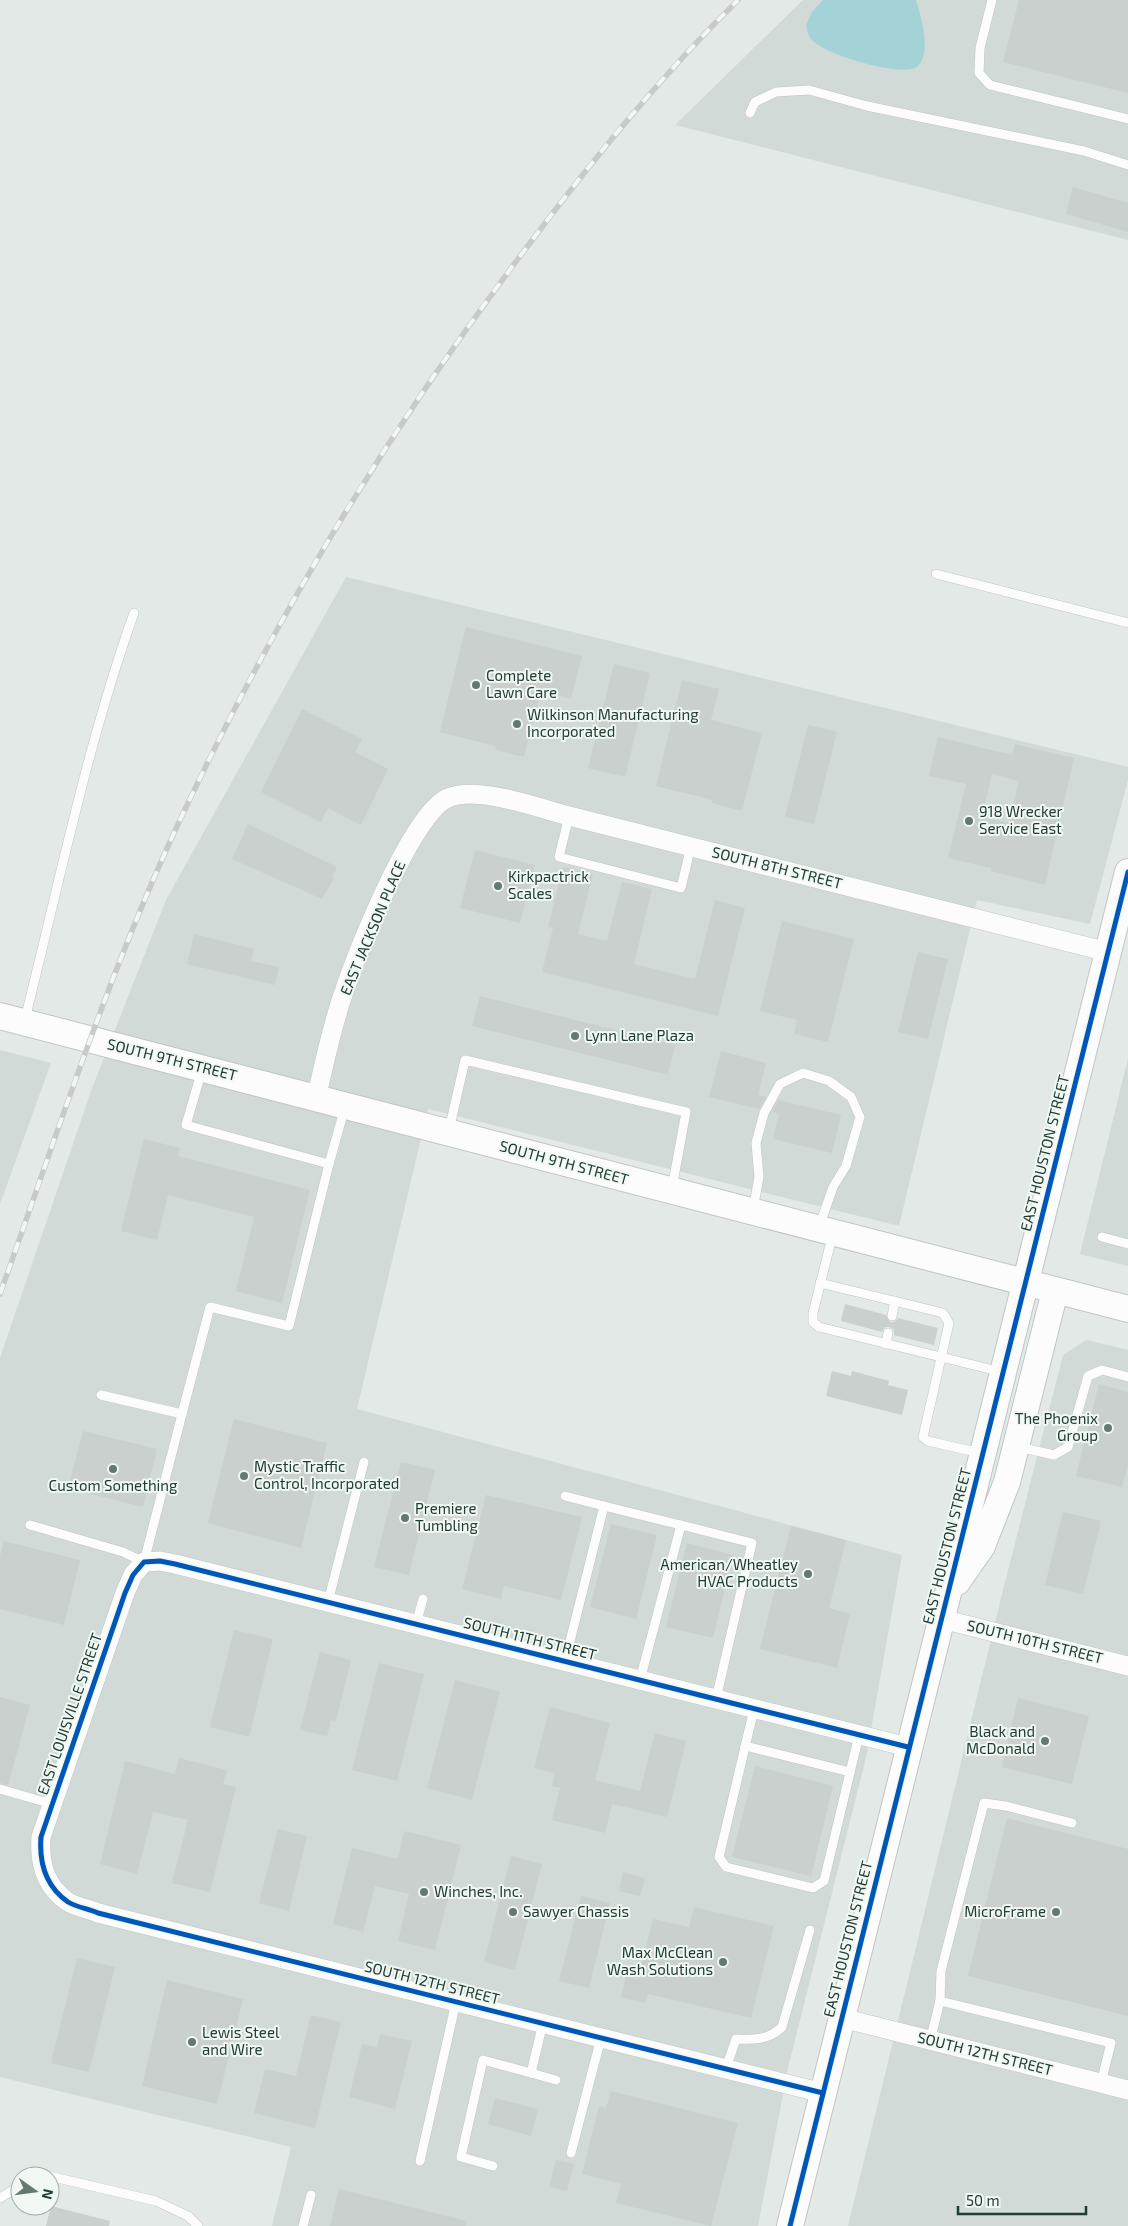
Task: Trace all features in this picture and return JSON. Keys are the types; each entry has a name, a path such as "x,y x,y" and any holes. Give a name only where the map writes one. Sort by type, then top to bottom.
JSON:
{"street":[{"name":"SOUTH 8TH STREET","path":"446,798 465,793 478,794 1108,952"},
{"name":"EAST JACKSON PLACE","path":"316,1098 344,989 384,894 424,820 446,798"},
{"name":"EAST HOUSTON STREET","path":"790,2226 908,1747 945,1607 1108,952 1124,906 1128,872"},
{"name":"SOUTH 9TH STREET","path":"12,1019 1128,1309"},
{"path":"945,1607 982,1546 1007,1482 1055,1291"},
{"name":"SOUTH 11TH STREET","path":"144,1562 160,1561 175,1564 908,1747"},
{"name":"EAST LOUISVILLE STREET","path":"46,1878 40,1858 41,1837 125,1593 133,1575 144,1562"},
{"name":"SOUTH 10TH STREET","path":"945,1607 1128,1666"},
{"name":"SOUTH 12TH STREET","path":"46,1878 68,1902 98,1913 823,2093"},
{"name":"SOUTH 12TH STREET","path":"842,2018 1128,2090"}],"lane":[{"path":"992,0 980,56 979,72 990,85 1128,119"},
{"path":"750,113 755,102 776,92 809,90 867,106 1084,151 1128,164"},
{"path":"936,574 1128,623"},
{"path":"12,1019 117,661 134,613"},
{"path":"569,816 559,857 681,888 691,846"},
{"path":"448,1133 465,1060 686,1112 672,1191"},
{"path":"203,1068 186,1125 329,1164"},
{"path":"752,1212 760,1177 756,1143 764,1113 780,1084 804,1073 829,1081 851,1097 860,1117 846,1166 833,1187 820,1283 812,1314 813,1322 819,1327 1003,1373"},
{"path":"30,1525 123,1552 144,1562 210,1307 289,1326 345,1106"},
{"path":"1102,1237 1128,1244"},
{"path":"820,1283 943,1313 947,1317 949,1323 923,1437 928,1441 983,1453"},
{"path":"892,1316 895,1302"},
{"path":"886,1344 888,1333"},
{"path":"1016,1446 1054,1455 1068,1446 1088,1376 1102,1370 1128,1377"},
{"path":"101,1395 182,1414"},
{"path":"328,1602 364,1462"},
{"path":"565,1496 752,1543 716,1699"},
{"path":"566,1661 604,1506"},
{"path":"640,1680 681,1525"},
{"path":"416,1624 423,1599"},
{"path":"754,1708 719,1857 726,1867 813,1888 824,1882 859,1735"},
{"path":"745,1746 850,1772"},
{"path":"0,1789 52,1804"},
{"path":"930,2041 940,2000 942,1971 984,1803 1006,1806 1072,1824"},
{"path":"726,2068 736,2038 756,2040 776,2034 782,2028 810,1930"},
{"path":"940,2000 1112,2043 1101,2083"},
{"path":"420,2161 456,2002"},
{"path":"531,2073 544,2024"},
{"path":"571,2153 601,2038"},
{"path":"493,2166 461,2157 483,2060 556,2080"},
{"path":"60,2179 156,2202 188,2216 198,2226"},
{"path":"303,2226 311,2195"}],"shaded area":[{"path":"803,0 1128,0 1128,240 675,125"},
{"path":"346,577 1128,767 1128,780 1090,924 977,900 899,1226 428,1109 357,1409 902,1555 866,1758 788,2068 758,2226 272,2226 291,2147 0,2077 0,1358 91,1091 166,900"},
{"path":"0,1050 51,1063 0,1204"},
{"path":"1128,1058 1128,1266 1080,1254"},
{"path":"1086,1340 1128,1350 1128,2226 848,2226 1004,1586 1063,1355"}],"water":[{"path":"823,0 916,0 925,44 922,60 918,66 910,69 881,67 846,58 818,45 810,38 806,25 812,12"}],"building":[{"path":"1019,0 1128,0 1128,93 1003,62"},
{"path":"1073,187 1128,203 1128,232 1066,214"},
{"path":"466,627 582,656 571,699 541,691 524,757 495,750 496,746 440,732"},
{"path":"614,664 650,673 625,777 588,768"},
{"path":"682,680 719,689 711,720 762,733 742,811 712,803 713,800 656,786"},
{"path":"302,709 362,739 355,752 388,769 361,825 328,808 321,822 261,792"},
{"path":"808,725 837,732 814,824 785,817"},
{"path":"938,737 1012,755 1015,744 1074,758 1045,885 991,871 991,868 948,858 966,784 929,776","holes":["992,774 1019,781 1009,823 982,817"]},
{"path":"248,824 337,867 332,877 334,878 322,899 232,859"},
{"name":"Kirkpactrick Scales","path":"475,850 535,865 520,923 460,908"},
{"path":"563,867 593,874 578,934 607,941 622,882 652,889 634,964 695,979 715,900 745,908 718,1016 542,972 553,928 548,927"},
{"path":"782,921 854,939 828,1042 794,1034 797,1020 760,1011"},
{"path":"194,934 254,949 251,961 279,967 275,985 187,964"},
{"path":"918,952 948,959 928,1039 898,1032"},
{"name":"Lynn Lane Plaza","path":"480,996 675,1045 668,1075 472,1026"},
{"path":"721,1051 766,1063 758,1095 766,1097 759,1109 709,1097"},
{"path":"778,1100 841,1115 832,1153 773,1139 779,1114 772,1112"},
{"path":"144,1139 180,1148 178,1156 310,1190 282,1303 236,1291 254,1217 168,1195 157,1240 121,1231"},
{"path":"845,1304 886,1315 890,1322 894,1322 898,1318 938,1328 934,1345 894,1335 894,1330 890,1327 885,1327 882,1332 841,1321"},
{"path":"832,1371 851,1376 852,1371 889,1381 888,1385 908,1390 902,1415 826,1396"},
{"name":"The Phoenix Group","path":"1099,1384 1128,1392 1128,1464 1122,1487 1076,1476"},
{"path":"234,1419 327,1443 301,1548 208,1523"},
{"name":"Custom Something","path":"83,1431 157,1449 143,1507 68,1488"},
{"name":"Premiere Tumbling","path":"401,1462 435,1470 409,1575 374,1567"},
{"path":"486,1495 582,1517 561,1600 504,1586 501,1599 462,1589"},
{"path":"1063,1512 1101,1521 1083,1594 1045,1585"},
{"path":"611,1524 657,1535 636,1619 590,1607"},
{"name":"American/Wheatley HVAC Products","path":"791,1526 846,1540 829,1608 850,1614 837,1668 760,1649"},
{"path":"4,1541 80,1560 64,1625 0,1609 0,1556"},
{"path":"687,1543 733,1555 713,1638 666,1627"},
{"path":"234,1630 273,1639 249,1737 210,1727"},
{"path":"320,1652 351,1660 336,1721 331,1720 327,1736 300,1730"},
{"path":"379,1663 424,1674 397,1781 352,1770"},
{"path":"455,1680 500,1692 472,1800 427,1788"},
{"path":"0,1697 30,1705 8,1785 0,1783"},
{"name":"Black and McDonald","path":"1018,1698 1089,1716 1072,1784 1002,1767"},
{"path":"550,1707 610,1723 595,1780 640,1791 655,1733 686,1741 667,1817 612,1804 605,1833 552,1820 560,1788 552,1786 555,1773 534,1768"},
{"path":"179,1758 227,1770 223,1784 236,1787 210,1892 172,1883 188,1820 153,1812 137,1874 100,1864 125,1761 175,1774"},
{"path":"755,1766 833,1786 811,1876 732,1857"},
{"name":"MicroFrame","path":"1007,1818 1128,1849 1128,2016 968,1976"},
{"path":"278,1829 307,1836 289,1911 259,1903"},
{"name":"Winches, Inc.","path":"404,1831 461,1845 435,1950 398,1941 409,1894 375,1886 363,1932 333,1924 352,1848 398,1859"},
{"name":"Sawyer Chassis","path":"511,1856 542,1864 515,1970 484,1962"},
{"path":"623,1872 645,1878 640,1896 619,1891"},
{"path":"581,1896 610,1903 589,1988 559,1981"},
{"name":"Max McClean Wash Solutions","path":"694,1907 774,1926 751,2018 648,1994 645,2003 621,1997 626,1976 638,1979 653,1919 689,1927"},
{"path":"77,1958 115,1967 89,2072 51,2063"},
{"name":"Lewis Steel and Wire","path":"167,1980 243,1999 217,2104 142,2086"},
{"path":"311,2015 341,2022 315,2128 254,2113 265,2069 296,2076"},
{"path":"380,2034 412,2041 395,2109 349,2097 362,2044 377,2047"},
{"path":"611,2091 738,2123 711,2226 616,2203 621,2184 582,2174 599,2106 606,2108"},
{"path":"495,2098 538,2109 531,2136 488,2124"},
{"path":"556,2160 574,2164 567,2191 549,2187"},
{"path":"339,2189 467,2221 466,2226 330,2226"},
{"path":"60,2208 110,2221 109,2226 46,2226 48,2216 60,2216"}],"railway":[{"path":"0,1294 103,1005 148,891 210,757 291,605 379,459 426,387 476,316 552,215 628,119 682,58 738,0"}],"cycle path":[{"path":"790,2226 1128,872"},
{"path":"823,2093 98,1913 68,1902 54,1889 45,1873 41,1856 41,1837 125,1593 133,1575 144,1562 160,1561 175,1564 908,1747"}],"place":[{"name":"Complete Lawn Care","path":"476,685"},
{"name":"Wilkinson Manufacturing Incorporated","path":"517,724"},
{"name":"918 Wrecker Service East","path":"969,821"},
{"name":"Kirkpactrick Scales","path":"498,886"},
{"name":"Lynn Lane Plaza","path":"575,1036"},
{"name":"The Phoenix Group","path":"1108,1428"},
{"name":"Custom Something","path":"113,1469"},
{"name":"Mystic Traffic Control, Incorporated","path":"244,1476"},
{"name":"Premiere Tumbling","path":"405,1518"},
{"name":"American/Wheatley HVAC Products","path":"808,1574"},
{"name":"Black and McDonald","path":"1045,1741"},
{"name":"Winches, Inc.","path":"424,1892"},
{"name":"Sawyer Chassis","path":"513,1912"},
{"name":"MicroFrame","path":"1056,1912"},
{"name":"Max McClean Wash Solutions","path":"723,1962"},
{"name":"Lewis Steel and Wire","path":"192,2042"}]}
